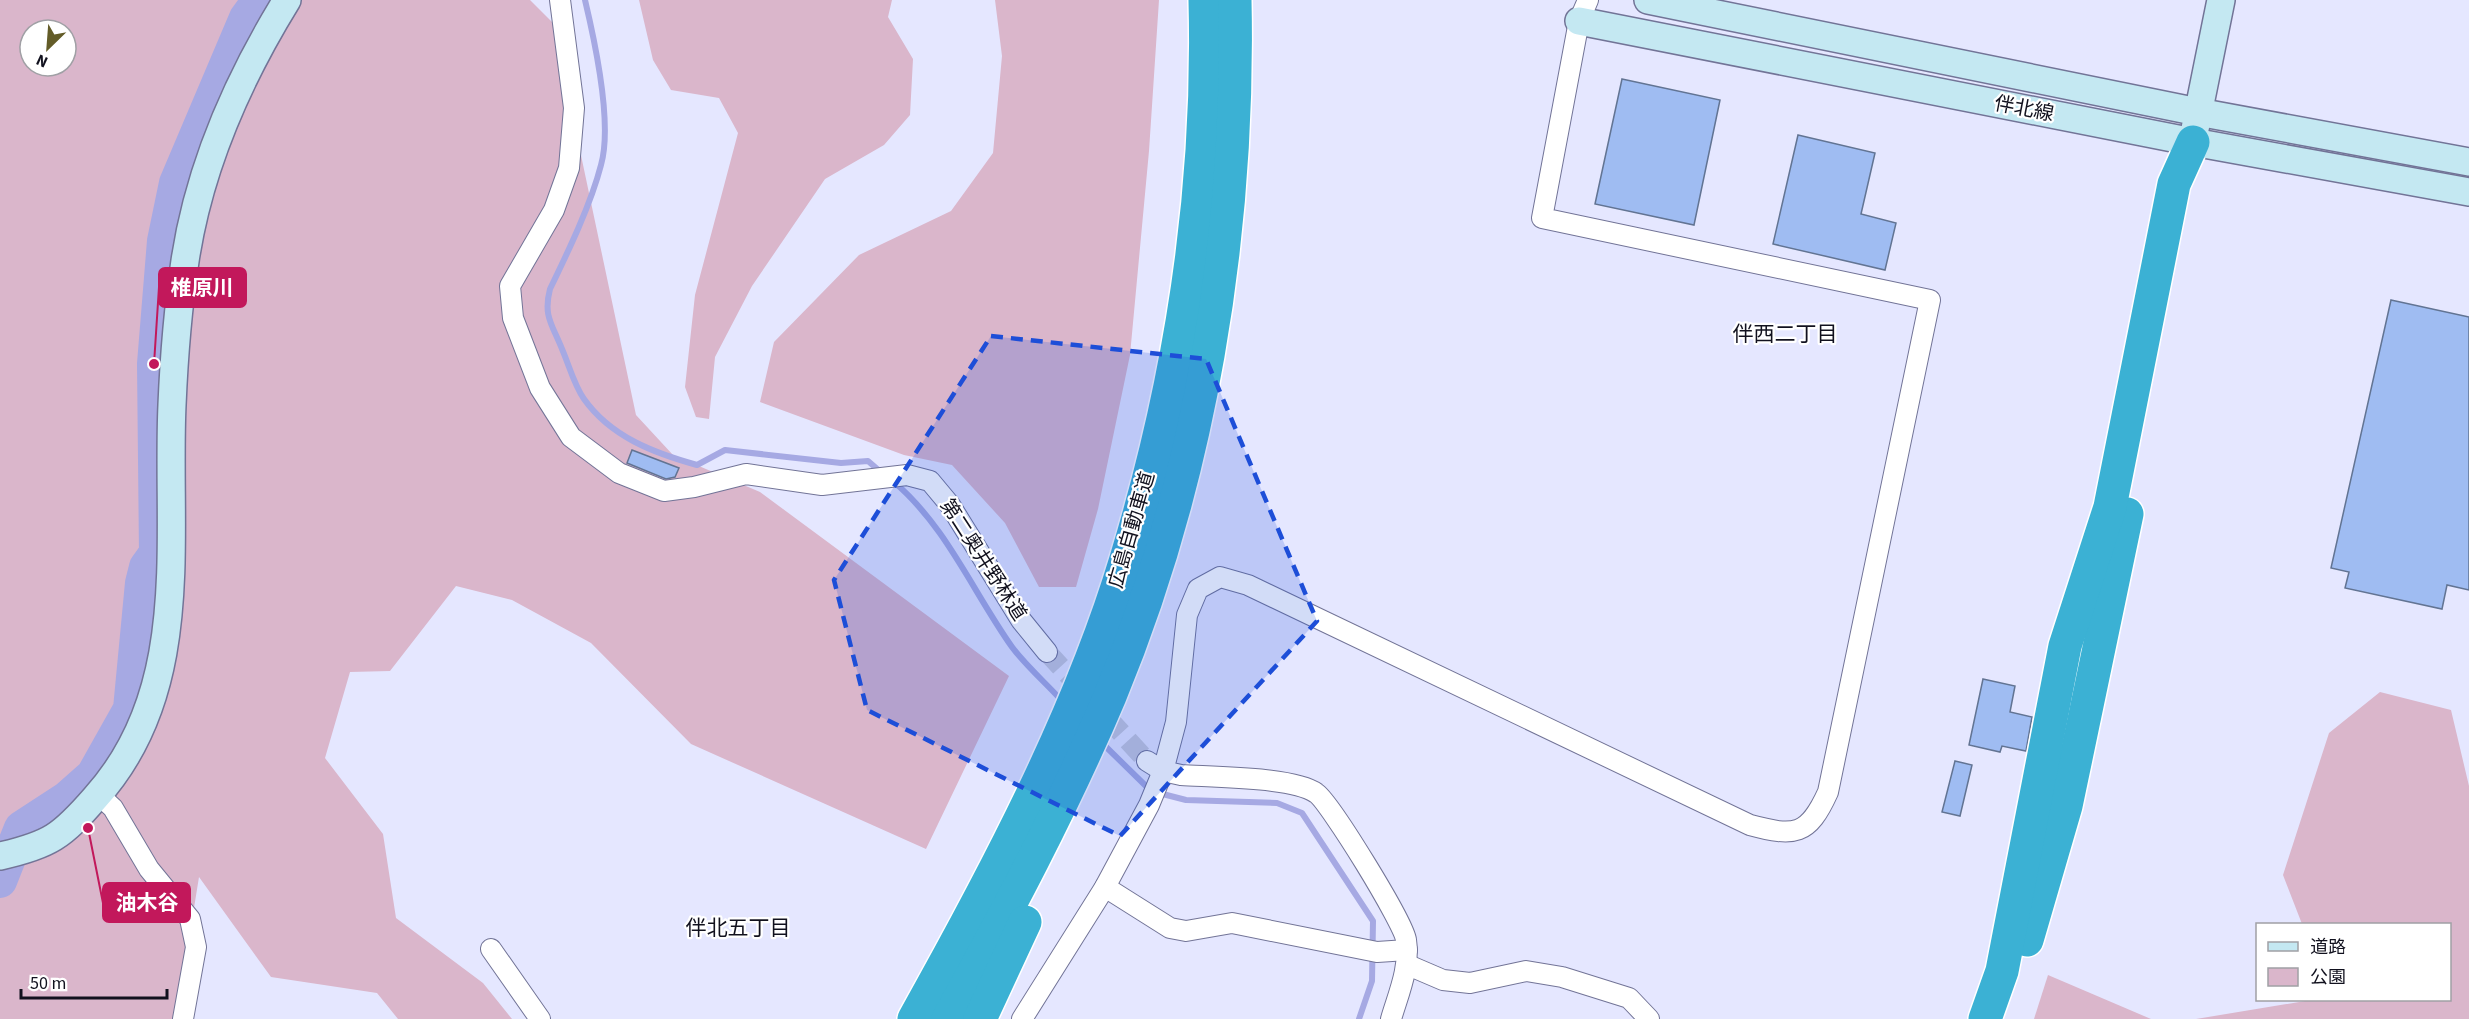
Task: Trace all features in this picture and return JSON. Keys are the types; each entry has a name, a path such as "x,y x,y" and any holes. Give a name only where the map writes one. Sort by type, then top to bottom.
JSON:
{"highway":[{"name":"広島自動車道","path":"914,1019 964,930 1023,813 1082,680 1126,561 1158,439 1184,314 1200,188 1206,52 1205,0"},
{"name":"広島自動車道","path":"948,1019 1049,827 1110,696 1155,572 1189,446 1214,319 1229,192 1236,55 1235,0"},
{"path":"1985,1019 2002,971 2065,646 2110,507 2174,184 2195,127"},
{"path":"2001,1019 2018,971 2066,806 2196,188 2195,127"},
{"path":"980,1019 1027,916 1110,696"}],"street":[{"path":"8,854 35,849 68,829 113,779 148,714 162,667 170,594 172,404 185,264 195,203 219,131 259,45 286,0"},
{"name":"第二奥井野林道","path":"560,0 574,108 569,168 554,210 510,286 513,318 540,388 571,437 618,473 664,491 694,487 746,474 822,485 907,475 930,481 950,506 1021,620 1047,652"},
{"name":"伴北線","path":"1648,0 2469,192"},
{"path":"2195,127 2221,0"},
{"path":"1022,1019 1105,887 1149,805 1155,766 1176,722 1187,615 1198,589 1220,577 1248,585 1750,825 1781,833 1801,830 1817,816 1828,792 1930,300 1542,218 1583,10"},
{"name":"伴北線","path":"1583,10 2195,127 2469,162"},
{"path":"1155,766 1297,785 1318,793 1392,904 1406,937 1408,957 1391,1019"},
{"path":"99,795 113,808 149,869 190,919 196,947 183,1019"},
{"path":"1105,887 1170,928 1186,931 1232,923 1408,957 1443,981 1470,983 1526,971 1562,977 1629,998 1648,1019"},
{"path":"491,949 540,1019"}],"highlighted area":[{"path":"991,336 1206,359 1317,621 1120,836 867,710 834,580"}],"green space":[{"path":"0,0 530,0 553,23 636,415 673,455 760,492 1009,676 926,849 691,744 591,643 512,600 456,586 390,671 350,672 325,758 383,834 396,918 483,983 512,1019 398,1019 377,993 271,977 199,877 176,1019 0,1019"},
{"path":"639,0 892,0 888,17 913,59 910,115 884,145 825,179 752,286 715,357 709,419 696,417 685,387 695,295 738,133 719,98 671,90 653,60"},
{"path":"995,0 1159,0 1149,151 1130,355 1098,509 1076,587 1039,587 1005,523 952,465 904,455 760,402 774,342 859,255 951,211 993,153 1002,56"},
{"path":"2380,692 2451,710 2469,786 2469,1019 2196,1019 2305,1001 2451,1001 2451,923 2302,923 2283,875 2329,733"},
{"path":"2048,975 2151,1019 2034,1019"}],"building":[{"path":"1622,79 1720,100 1694,225 1595,204"},
{"path":"1798,135 1875,153 1861,214 1896,223 1885,270 1773,244"},
{"path":"2391,300 2469,317 2469,590 2447,585 2442,609 2345,588 2349,572 2331,568"},
{"path":"632,450 679,468 675,477 666,479 627,463"},
{"path":"1983,679 2015,686 2010,712 2032,717 2026,751 2002,746 2000,752 1969,745"},
{"path":"1955,761 1972,765 1960,816 1942,812"}],"waterway":[{"path":"0,881 21,828 67,798 93,775 130,709 142,583 146,567 156,553 154,364 164,241 176,183 246,18 259,0"},
{"path":"585,0 604,105 604,148 591,196 548,298 548,313 552,326 580,393 607,424 634,442 697,465 725,450 841,463 868,461 883,474"},
{"path":"894,482 912,499 944,539 1012,647 1062,701"},
{"path":"1100,741 1151,791 1186,800 1277,803 1302,813 1373,921 1372,981 1359,1019"}],"tunnel":[{"path":"1047,652 1147,761"}],"place":[{"name":"椎原川","path":"154,364"},
{"name":"油木谷","path":"88,828"}],"district":[{"name":"伴西二丁目","path":"1785,334"},
{"name":"伴北五丁目","path":"738,928"}]}
